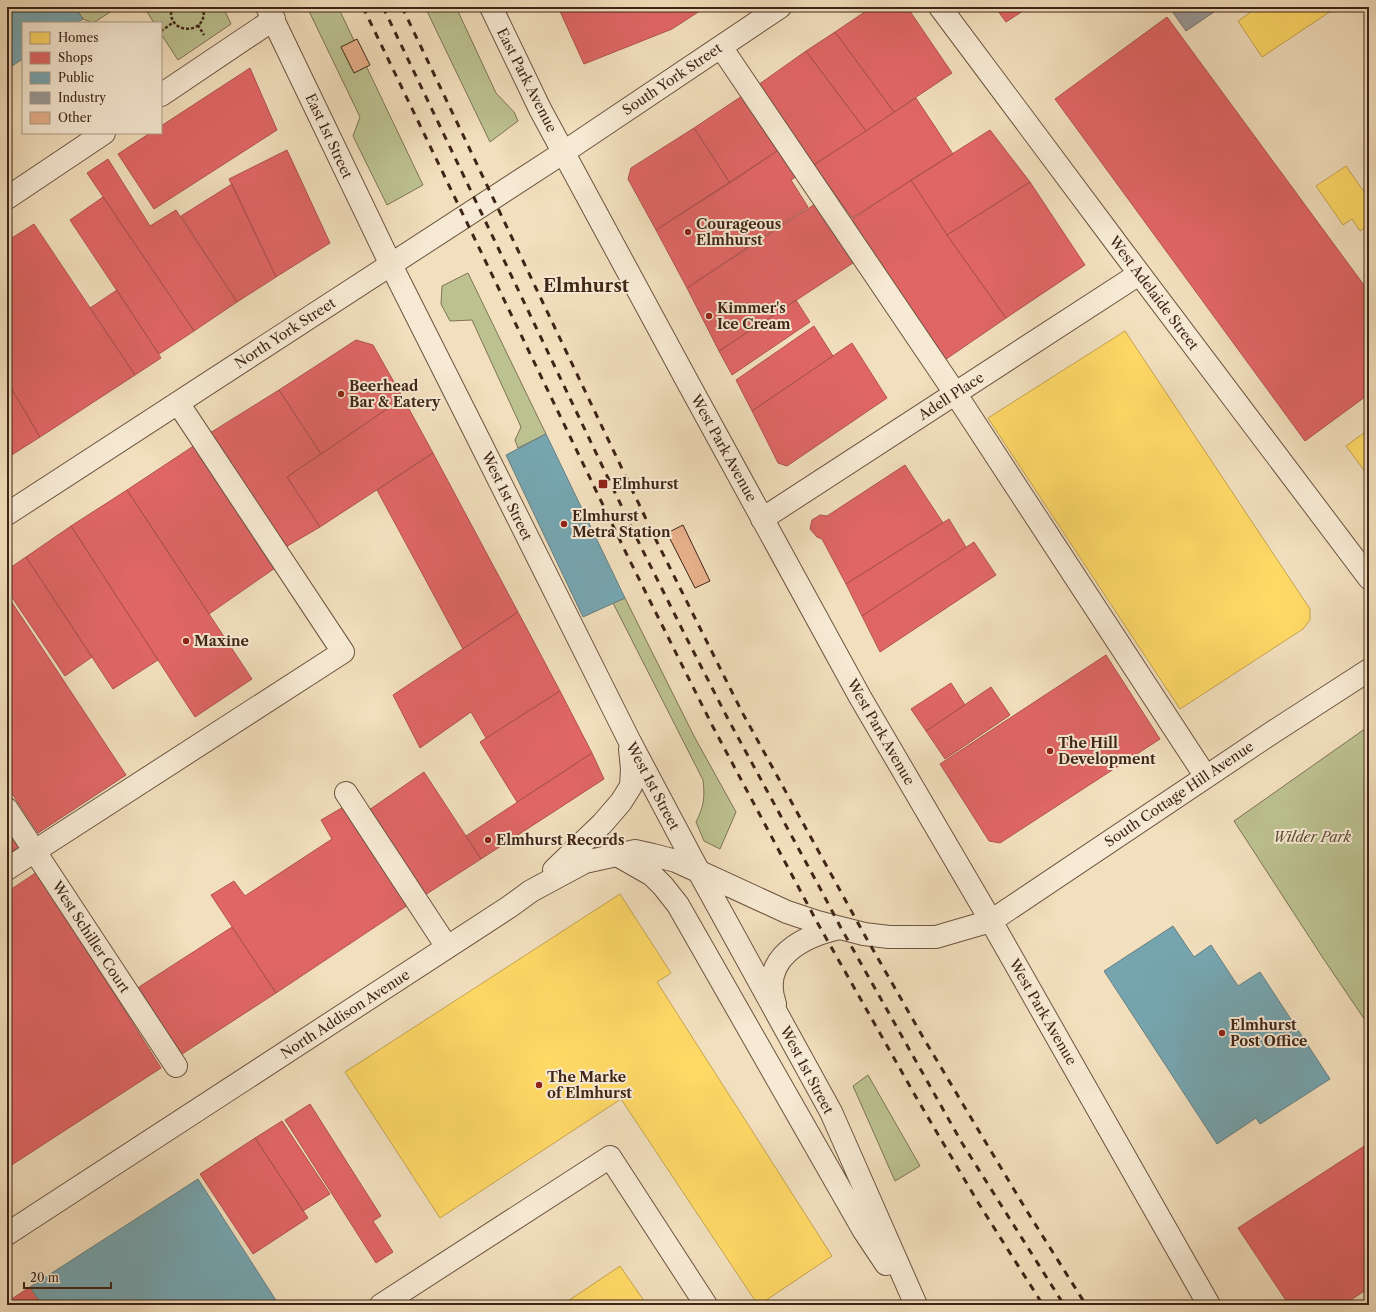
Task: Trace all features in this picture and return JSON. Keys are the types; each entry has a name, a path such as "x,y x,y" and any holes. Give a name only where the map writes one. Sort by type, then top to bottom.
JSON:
{"street":[{"name":"East Park Avenue","path":"491,7 534,97 564,152"},
{"name":"South York Street","path":"564,152 780,7"},
{"name":"West Adelaide Street","path":"940,7 1139,274 1369,578"},
{"path":"162,94 270,13"},
{"name":"East 1st Street","path":"270,13 391,265"},
{"path":"721,47 955,393 1206,777"},
{"path":"7,198 103,134"},
{"name":"North York Street","path":"7,514 564,152"},
{"name":"West Park Avenue","path":"564,152 860,697 991,920 1209,1305"},
{"name":"West 1st Street","path":"391,265 630,742 699,872 831,1112 915,1305"},
{"name":"Adell Place","path":"762,519 1139,274"},
{"path":"7,869 343,652 178,403"},
{"name":"South Cottage Hill Avenue","path":"841,928 864,934 889,937 926,938 936,937 991,920 1369,670"},
{"path":"531,891 592,834 621,802 631,786 632,769 630,742"},
{"path":"346,793 447,947"},
{"name":"West Schiller Court","path":"7,809 176,1066"},
{"name":"North Addison Avenue","path":"7,1234 509,907 531,891 585,862 635,851 653,854 676,861 787,912 841,928"},
{"name":"West 1st Street","path":"617,855 652,875 678,905 864,1231 915,1305"},
{"path":"780,1020 772,997 771,979 778,961 803,940 823,932 841,928"},
{"path":"381,1305 610,1157 706,1305"}],"path":[{"path":"172,7 171,11 174,22 182,28 188,29 198,25 203,18 203,7"},
{"path":"162,30 174,22"},
{"path":"198,25 204,36"}],"green space":[{"path":"75,7 118,7 95,22 83,19"},
{"path":"144,7 223,7 231,24 178,60 162,36 162,22 153,22"},
{"path":"307,7 338,7 423,185 387,205 353,136 360,117"},
{"path":"425,7 456,7 496,93 514,112 518,121 490,142"},
{"path":"468,273 546,434 518,448 515,440 521,427 472,320 450,321 441,304 442,286"},
{"path":"625,598 695,738 736,812 720,849 704,841 696,822 703,802 703,780 613,603"},
{"name":"Wilder Park","path":"1369,726 1369,1026 1234,821"},
{"path":"868,1075 920,1166 895,1181 853,1086"}],"building: Homes":[{"path":"1258,7 1337,7 1262,57 1238,21"},
{"path":"1346,166 1369,199 1369,231 1366,227 1360,231 1352,219 1343,225 1316,186"},
{"path":"1125,331 1310,609 1310,620 1303,629 1180,709 988,418"},
{"path":"1369,429 1369,477 1346,446"},
{"name":"The Marke of Elmhurst","path":"620,894 671,973 657,982 832,1256 759,1305 621,1099 440,1218 345,1072"},
{"path":"620,1266 647,1305 562,1305"}],"building: Shops":[{"path":"558,7 706,7 672,29 584,64"},
{"path":"872,7 907,7 952,73 894,112 835,32"},
{"path":"995,7 1029,7 1006,22"},
{"path":"1167,17 1369,292 1369,394 1305,441 1055,99"},
{"path":"835,32 894,112 866,131 806,51"},
{"path":"806,51 866,131 810,167 758,85"},
{"path":"250,68 277,130 154,209 118,154 148,134 162,134 162,125"},
{"path":"745,94 780,149 730,183 694,128"},
{"path":"916,98 953,154 852,218 814,165"},
{"path":"694,128 730,183 656,230 628,179 631,168"},
{"path":"990,130 1030,182 947,235 911,180"},
{"path":"780,149 797,176 791,180 808,207 687,288 656,230"},
{"path":"287,150 330,243 276,277 229,179"},
{"path":"108,159 150,226 176,210 237,302 194,331 87,173"},
{"path":"911,180 947,235 1006,318 939,364 845,224"},
{"path":"1030,182 1085,265 1006,318 947,235"},
{"path":"232,184 276,277 237,302 181,216"},
{"path":"103,197 194,331 159,354 70,220"},
{"path":"818,202 856,261 719,351 687,288"},
{"path":"34,224 135,375 40,437 7,381 7,241"},
{"path":"117,290 161,358 135,375 90,308"},
{"path":"796,300 810,322 732,375 719,351"},
{"path":"814,326 833,356 752,411 736,380"},
{"name":"Beerhead Bar & Eatery","path":"356,340 373,345 403,398 321,454 279,390"},
{"path":"852,343 887,398 787,466 778,463 752,411"},
{"path":"7,381 40,437 7,458"},
{"path":"279,390 321,454 287,477 320,527 284,548 210,433"},
{"path":"403,398 433,453 320,527 287,477"},
{"path":"195,445 275,568 209,614 127,490"},
{"path":"433,453 518,612 463,649 377,490"},
{"path":"905,465 943,523 846,584 822,539 817,537 810,529 812,520 820,515 827,516"},
{"path":"127,490 252,679 195,717 71,526"},
{"path":"949,519 966,547 862,616 846,584"},
{"path":"71,526 158,660 113,689 26,557"},
{"path":"974,542 996,575 880,652 862,616"},
{"path":"26,557 92,657 65,676 7,590 7,570"},
{"path":"7,595 126,775 38,833 7,786"},
{"path":"518,612 560,691 486,738 471,712 420,748 393,695"},
{"name":"The Hill Development","path":"1106,655 1160,739 1000,843 989,841 940,764"},
{"path":"951,683 965,705 926,731 911,709"},
{"path":"991,687 1010,715 945,759 926,731"},
{"path":"560,691 592,753 517,802 480,742"},
{"path":"592,753 604,779 481,859 466,836"},
{"path":"424,772 481,859 425,895 369,810"},
{"path":"345,806 408,905 276,993 211,895 234,881 245,896 332,839 321,820"},
{"path":"7,827 20,846 7,855"},
{"path":"37,872 161,1068 7,1168 7,892"},
{"path":"232,927 276,993 179,1056 139,987"},
{"path":"310,1104 381,1216 373,1221 393,1252 376,1263 285,1120"},
{"path":"282,1121 330,1194 303,1211 255,1138"},
{"path":"255,1138 308,1218 253,1254 200,1174"},
{"path":"1369,1143 1369,1288 1343,1305 1289,1305 1238,1228"},
{"path":"30,1287 42,1305 7,1305 7,1302"}],"building: Public":[{"path":"7,7 75,7 83,19 78,22 22,22 22,60 7,69"},
{"name":"Elmhurst Metra Station","path":"546,434 625,598 583,617 506,455"},
{"name":"Elmhurst Post Office","path":"1173,926 1194,957 1211,945 1238,986 1260,972 1330,1079 1260,1124 1256,1118 1217,1144 1104,971"},
{"path":"198,1179 279,1305 42,1305 30,1287"}],"building: Industry":[{"path":"1169,7 1211,7 1214,12 1186,31"}],"building: Other":[{"path":"357,39 370,65 354,73 341,47"},
{"path":"683,525 710,581 695,588 667,533"}],"railway":[{"path":"363,7 629,559 713,727 817,922 916,1097 979,1204 1043,1305"},
{"path":"383,7 641,547 728,719 841,928 962,1143 1064,1305"},
{"path":"402,7 657,542 742,712 864,934 924,1039 1025,1208 1086,1305"}],"place":[{"name":"Courageous Elmhurst","path":"688,232"},
{"name":"Kimmer's Ice Cream","path":"709,316"},
{"name":"Beerhead Bar & Eatery","path":"341,394"},
{"name":"Elmhurst","path":"603,484"},
{"name":"Elmhurst Metra Station","path":"564,524"},
{"name":"Maxine","path":"186,641"},
{"name":"The Hill Development","path":"1050,751"},
{"name":"Elmhurst Records","path":"488,840"},
{"name":"Elmhurst Post Office","path":"1222,1033"},
{"name":"The Marke of Elmhurst","path":"539,1085"}],"district":[{"name":"Elmhurst","path":"586,286"}]}
